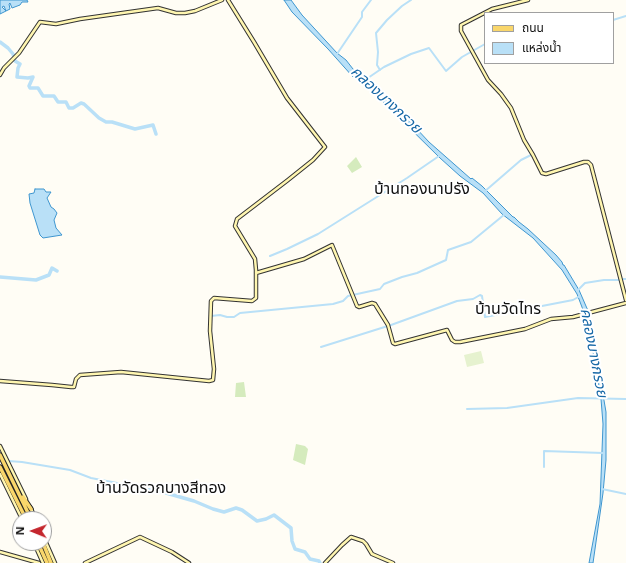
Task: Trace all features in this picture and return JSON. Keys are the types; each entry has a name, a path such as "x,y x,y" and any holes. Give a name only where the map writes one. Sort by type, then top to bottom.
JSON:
{"main road":[{"path":"0,455 8,465 27,511"},
{"path":"0,467 22,511"},
{"path":"16,486 31,508"},
{"path":"42,551 47,563"},
{"path":"46,551 51,563"}],"street":[{"path":"0,75 4,68 16,57 40,22 56,24 92,17 158,8 182,14 195,11 222,0"},
{"path":"0,381 71,388 74,387 76,379 80,375 121,372 209,381 214,380 210,331 210,301 214,298 254,300 256,298 255,260 235,226 237,219 290,179 326,147 287,98 228,0"},
{"path":"486,12 492,9 528,0"},
{"path":"256,273 304,259 332,245 358,307 374,303 388,326 393,343 395,344 447,330 452,340 455,342 460,342 529,328 551,319 578,315 626,302 591,165 588,162 584,162 542,174 524,140 511,108 488,80 462,32 461,25 484,13"},
{"path":"0,446 8,465 32,511"},
{"path":"0,474 18,511"},
{"path":"85,563 140,537 172,552 189,563"},
{"path":"326,563 351,537 363,541 372,554 393,563"},
{"path":"38,551 43,563"},
{"path":"50,551 55,563"},
{"path":"0,552 38,563"},
{"path":"34,561 37,559 39,554"}],"green space":[{"path":"356,157 362,167 352,173 347,166"},
{"path":"481,351 484,363 467,367 464,355"},
{"path":"244,382 246,397 235,397 236,383"},
{"path":"296,444 305,446 308,449 305,465 293,460"}],"water":[{"path":"0,0 27,0 28,2 22,2 20,5 12,8 10,3 10,9 6,11 0,14"},
{"name":"คลองบางกรวย","path":"284,0 291,0 302,15 353,69 362,77 365,76 373,87 375,86 384,97 386,96 429,142 471,179 472,178 482,186 513,217 556,255 579,290 589,313 606,412 606,460 593,563 589,563 600,504 603,424 601,399 588,323 577,294 562,270 533,238 502,214 483,193 460,176 440,158 368,87 354,76 353,77 292,12"},
{"path":"35,189 44,189 46,192 51,192 47,198 51,207 57,213 54,220 56,228 62,235 43,238 40,235 30,203 29,194 34,193"}],"waterway":[{"path":"337,54 362,17 362,12 371,0"},
{"path":"380,70 377,65 378,52 376,33 387,20 411,0"},
{"path":"614,20 626,16"},
{"path":"0,42 8,48 13,54 15,61 20,64 17,77 33,77 29,86 30,88 38,88 43,96 54,96 58,102 66,102 69,108 73,108 81,103 84,104 99,118 106,122 112,122 135,129 153,125 156,134"},
{"name":"คลองบางกรวย","path":"365,80 384,67 411,54 429,48 446,71 462,57 484,45"},
{"path":"484,192 521,160 531,155"},
{"path":"270,256 318,234 439,156"},
{"path":"211,316 220,315 234,317 240,313 333,304 343,301 348,296 380,289 384,284 417,273 446,260 448,250 471,242 505,214"},
{"path":"0,277 36,280 49,275 52,268 57,271"},
{"path":"577,291 585,283 604,280 619,280"},
{"path":"321,347 391,325 457,301 473,299 480,295 482,296 485,317 573,300 580,296"},
{"name":"คลองบางกรวย","path":"467,409 507,408 578,398 626,399"},
{"path":"544,467 544,451 603,453"},
{"path":"8,461 70,470 91,478 159,491"},
{"path":"602,489 626,494"},
{"path":"159,491 194,501 224,512 236,508 242,510 257,521 274,515 291,528 292,541 295,549 305,552 310,559 319,561 320,563"}],"district":[{"name":"บ้านทองนาปรัง","path":"422,191"},
{"name":"บ้านวัดไทร","path":"508,311"},
{"name":"บ้านวัดรวกบางสีทอง","path":"161,490"}]}
